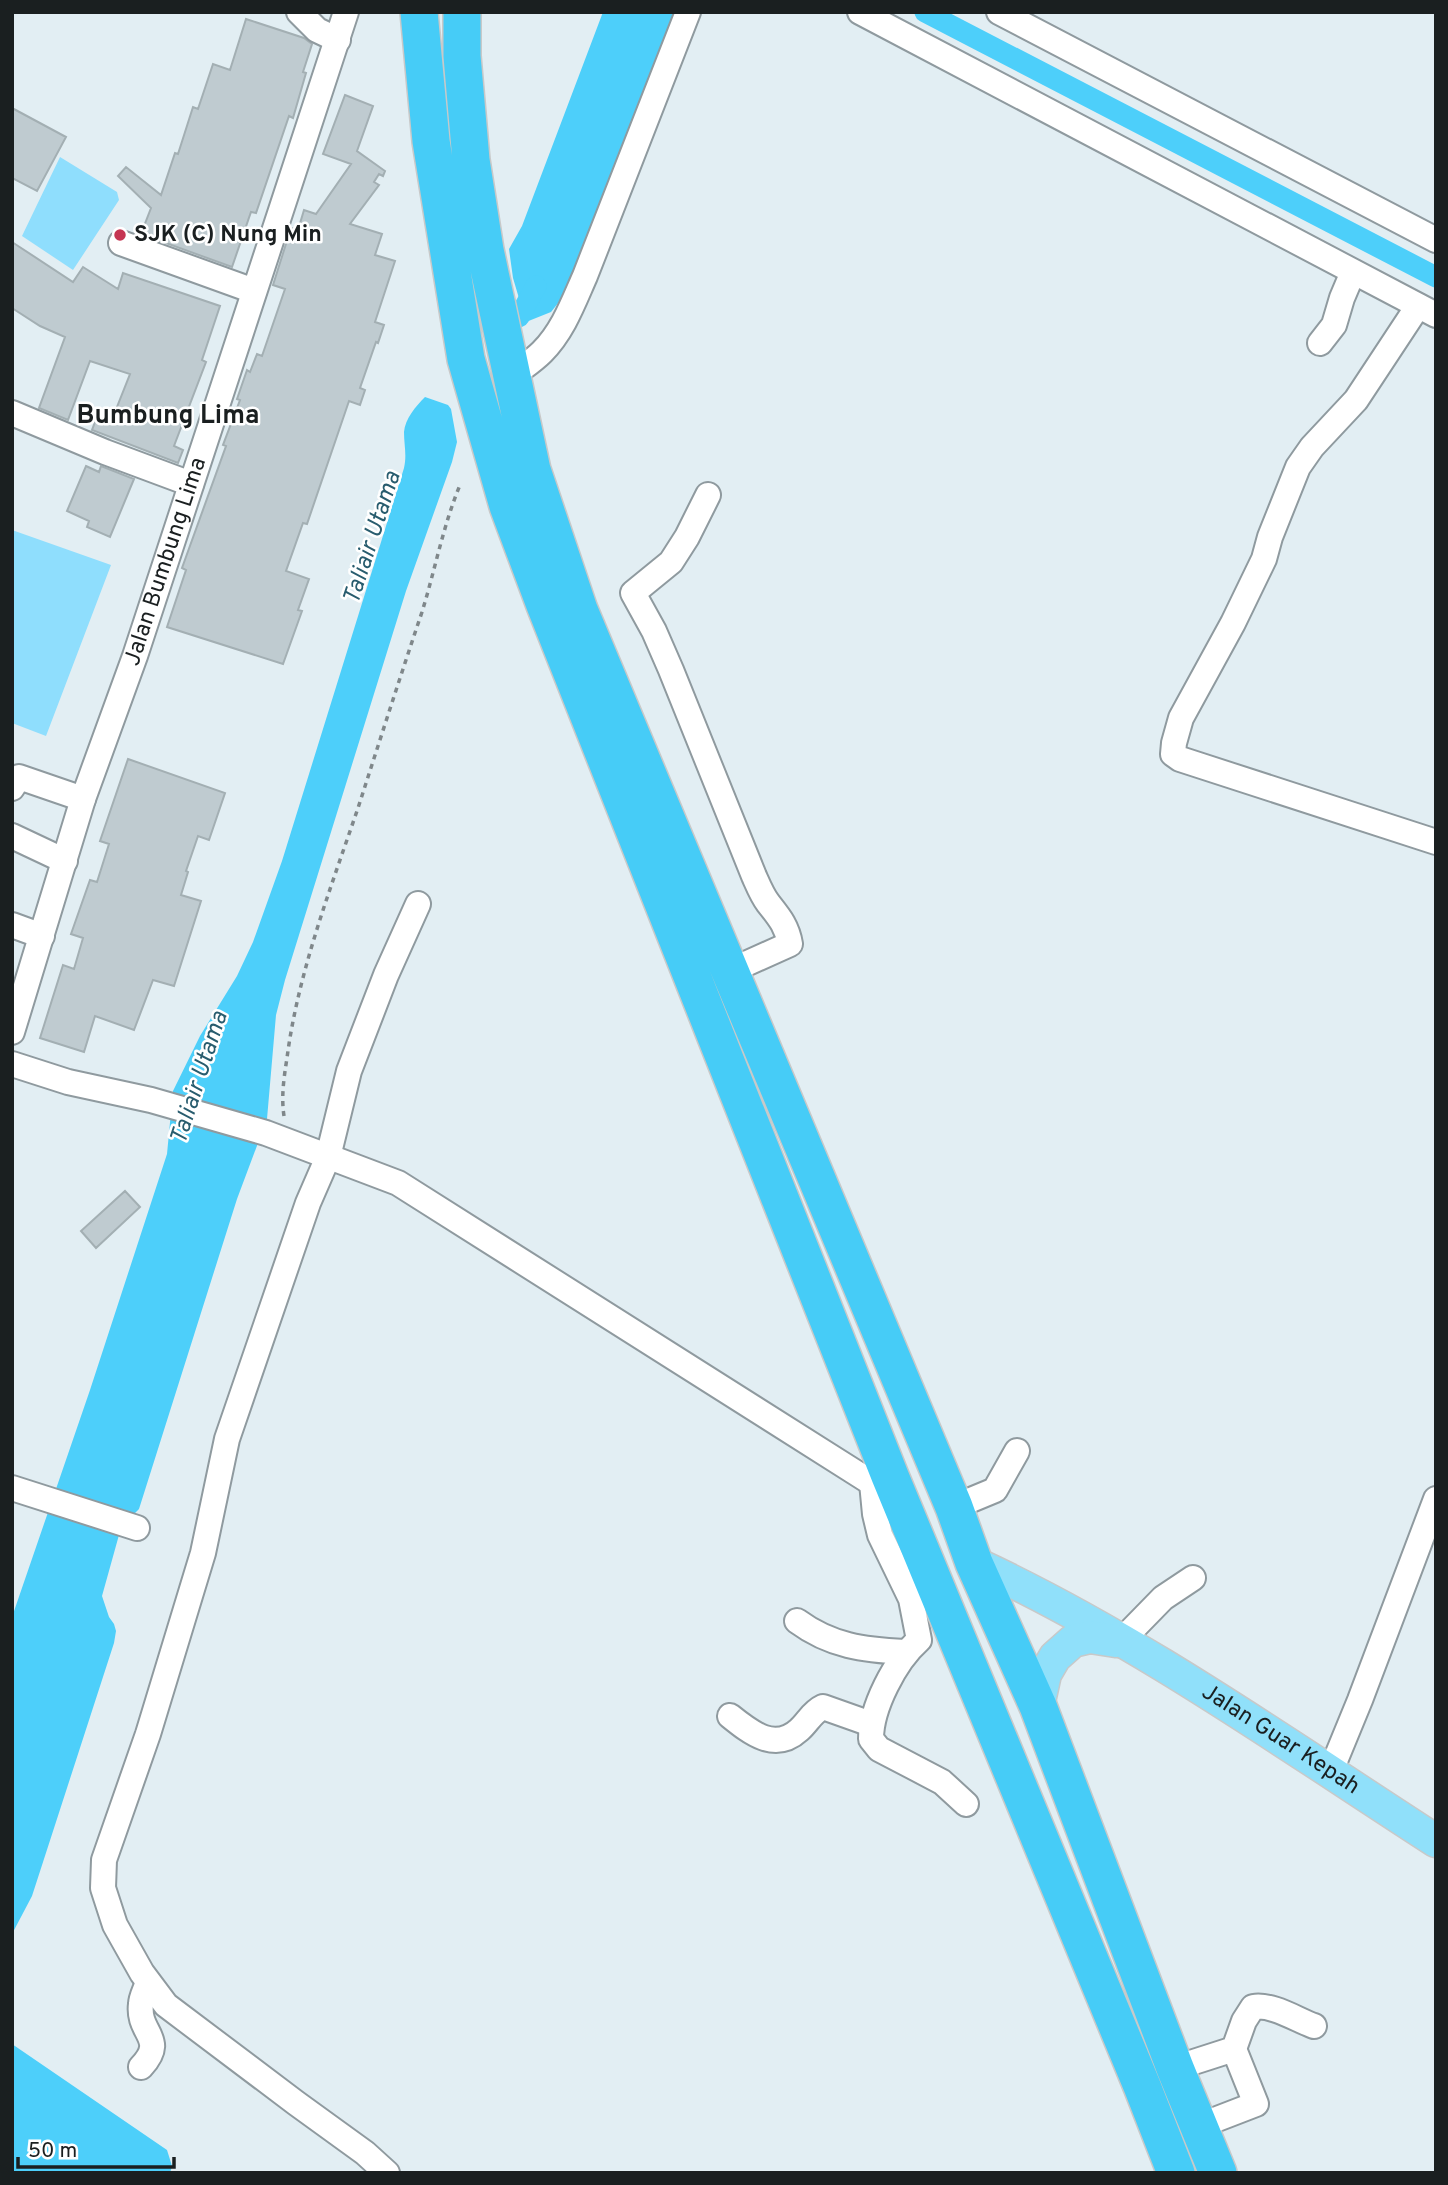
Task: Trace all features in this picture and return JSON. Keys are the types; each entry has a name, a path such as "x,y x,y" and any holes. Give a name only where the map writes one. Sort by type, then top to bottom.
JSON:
{"highway":[{"path":"419,12 431,141 461,336 477,404 508,506 881,1480 1142,2086 1176,2173"},
{"path":"462,12 462,56 470,147 485,250 532,470 579,610 738,967 974,1563 1038,1706 1175,2068 1218,2173"}],"main road":[{"name":"Jalan Guar Kepah","path":"974,1563 1025,1587 1121,1641 1436,1842"},
{"name":"Jalan Guar Kepah","path":"1038,1706 1045,1674 1055,1657 1073,1641 1090,1637 1121,1641"}],"street":[{"path":"299,12 317,30 338,40"},
{"name":"Jalan Bumbung Lima","path":"12,1032 83,799 135,656 346,12"},
{"path":"510,368 540,354 569,313 688,12"},
{"path":"860,12 1427,310 1356,400 1312,447 1298,467 1264,559 1233,623 1181,718 1174,754 1180,759 1436,842"},
{"path":"999,12 1436,240"},
{"path":"121,243 254,291"},
{"path":"1320,343 1334,325 1353,272"},
{"path":"12,413 191,484"},
{"path":"708,495 671,562 633,593 671,670 754,876 766,901 788,931 790,944 738,967"},
{"path":"14,775 83,799"},
{"path":"12,836 65,861"},
{"path":"387,2173 365,2153 166,2005 128,1950 103,1888 104,1860 148,1734 193,1588 228,1439 308,1203 328,1157 349,1071 386,975 418,904"},
{"path":"12,925 41,936"},
{"path":"12,1064 68,1082 151,1100 266,1133 398,1183 881,1480 875,1514 880,1535 911,1600 919,1640 905,1652 876,1707 871,1724 871,1740 879,1749 942,1783 966,1804"},
{"path":"954,1507 995,1490 1017,1451"},
{"path":"12,1488 133,1527"},
{"path":"1330,1773 1436,1499"},
{"path":"1121,1641 1156,1605 1193,1578"},
{"path":"797,1621 831,1641 883,1651 905,1652"},
{"path":"730,1716 745,1728 772,1741 787,1738 798,1731 814,1712 823,1707 871,1724"},
{"path":"141,2067 151,2056 153,2048 141,2014 141,2002 148,1982"},
{"path":"1199,2126 1256,2104 1234,2049 1244,2021 1253,2007 1274,2010 1314,2026"},
{"path":"1175,2068 1234,2049"}],"path":[{"path":"294,1144 286,1127 283,1111 291,1026 328,895 460,485"}],"shaded area":[{"path":"60,157 117,192 119,200 73,270 22,236"},
{"path":"12,530 111,565 46,736 12,723"}],"water":[{"path":"603,12 675,12 563,297 551,312 526,322 513,278 509,249 522,226"},
{"path":"425,397 448,405 451,409 457,442 452,462 406,591 285,980 276,1015 267,1119 237,1199 139,1509 133,1515 124,1517 102,1596 116,1631 114,1643 32,1896 12,1934 12,1617 167,1154 173,1091 200,1036 237,976 253,942 282,861 404,468 406,422"},
{"path":"12,2044 167,2150 172,2166 170,2173 12,2173"}],"building":[{"path":"246,19 304,38 312,44 293,118 289,116 256,213 251,212 232,267 141,234 151,208 118,176 126,167 161,195 193,107 198,109 213,64 230,70"},
{"path":"345,95 373,106 357,151 385,171 383,176 379,174 374,182 379,185 350,224 382,234 375,255 395,261 375,322 384,325 360,388 365,390 360,405 349,401 307,524 303,523 286,571 309,579 298,610 302,611 283,664 167,627 186,570 182,568 226,446 223,445 240,400 237,399 247,370 250,372 257,354 262,356 285,289 273,285 291,228 298,230 304,210 316,214 351,164 323,154"},
{"path":"12,108 66,137 37,191 12,178"},
{"path":"12,242 73,282 83,267 118,289 123,273 220,306 202,360 206,362 174,446 183,450 178,463 92,430 97,417 111,422 130,374 90,361 68,420 39,408 65,337 40,326 12,308"},
{"path":"86,466 99,472 101,466 134,479 110,537 87,527 89,521 67,511"},
{"path":"128,759 225,793 209,840 198,836 186,871 188,872 181,895 201,901 174,986 153,980 134,1030 95,1016 84,1052 40,1038 63,965 74,969 83,938 71,934 90,880 97,882 109,844 100,841"},
{"path":"125,1191 140,1207 96,1248 81,1231"}],"waterway":[{"path":"925,12 1436,277"},
{"name":"Taliair Utama","path":"519,317 536,286"}],"place":[{"name":"SJK (C) Nung Min","path":"120,235"}],"district":[{"name":"Bumbung Lima","path":"168,416"}]}
